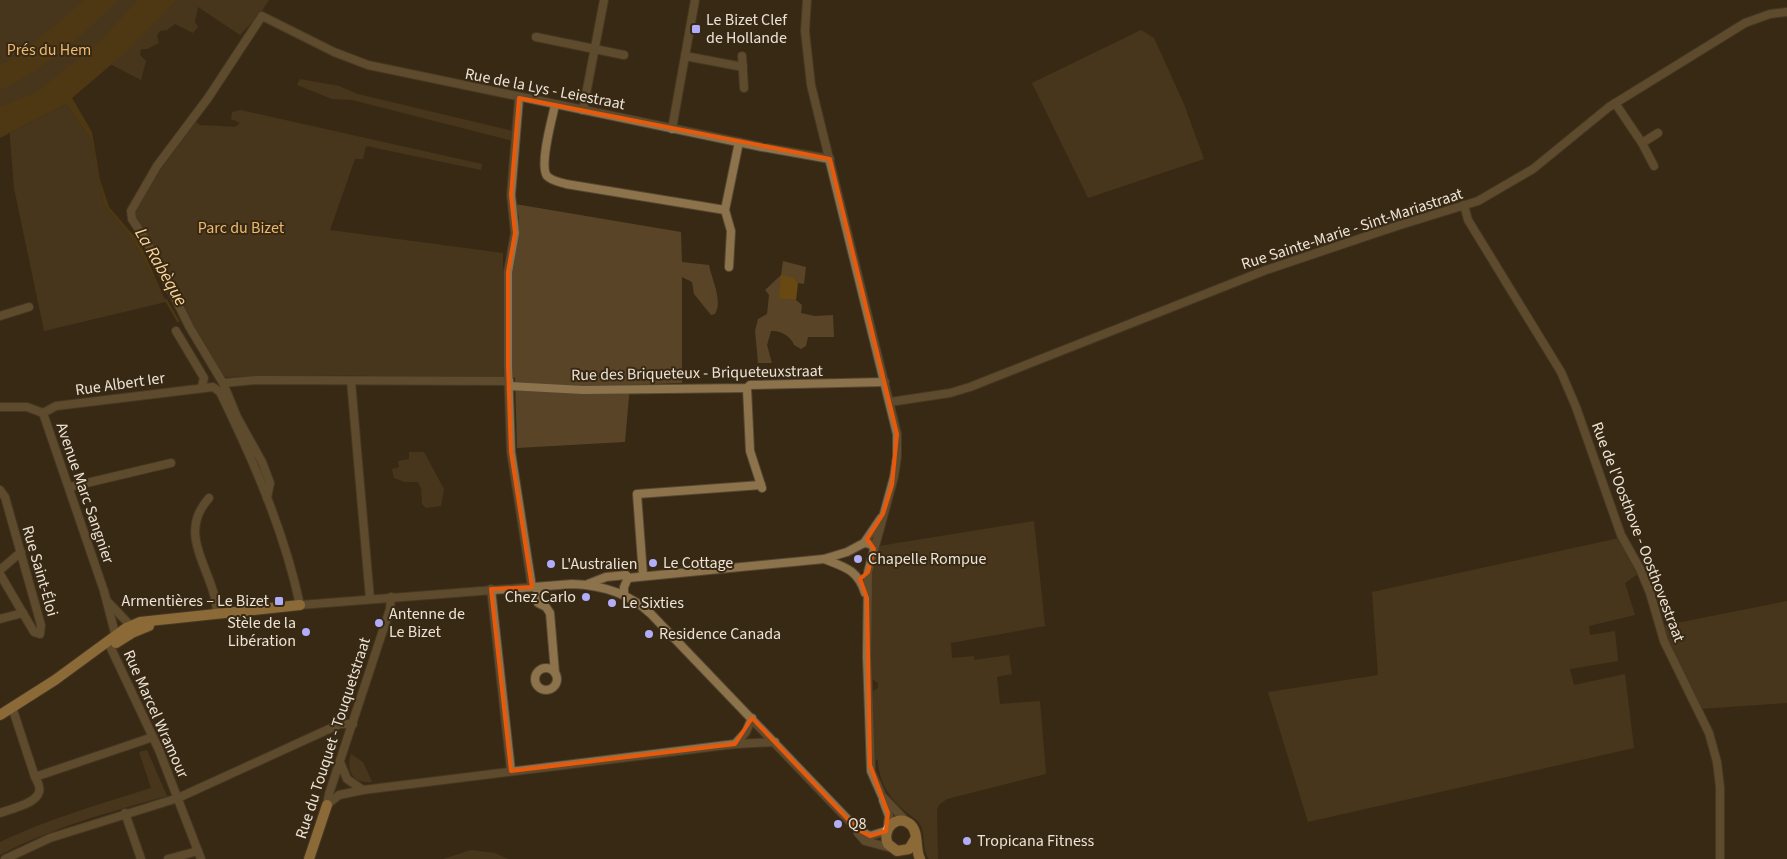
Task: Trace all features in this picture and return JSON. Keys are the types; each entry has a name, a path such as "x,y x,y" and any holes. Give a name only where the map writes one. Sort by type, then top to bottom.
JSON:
{"main road":[{"path":"0,714 55,680 70,673 144,620 300,605"},
{"name":"Rue du Touquet - Touquetstraat","path":"309,859 327,805"},
{"path":"911,859 895,850 886,842 887,829 897,821 908,823 914,830 920,859"},
{"path":"895,850 909,849 915,839"}],"street":[{"path":"583,110 604,0"},
{"path":"672,129 696,0"},
{"path":"176,331 204,378 202,386 214,387 220,392 283,539 300,605 491,589 586,585 603,587 624,595 651,614 857,828 870,836 887,829 889,816 875,783 870,765 866,598 868,572 892,485 897,457 897,434 807,62 805,31 807,0"},
{"name":"Rue Sainte-Marie - Sint-Mariastraat","path":"890,402 950,393 970,387 1266,270 1478,201 1509,185 1533,169 1615,103 1745,24 1770,14 1787,12"},
{"name":"Rue de la Lys - Leiestraat","path":"223,383 190,328 160,266 132,219 130,211 157,166 208,98 262,16 334,52 368,65 519,98 830,159"},
{"path":"536,37 624,55"},
{"path":"685,56 743,67"},
{"path":"742,56 744,88"},
{"path":"519,98 510,195 515,233 508,272 511,452 538,603 546,607 550,613 555,673"},
{"path":"1615,103 1642,143 1654,166"},
{"path":"555,105 544,159 544,170 553,180 725,210"},
{"path":"1642,143 1658,133"},
{"path":"729,267 731,231 725,210 739,142"},
{"name":"Rue de l'Oosthove - Oosthovestraat","path":"1464,205 1468,220 1561,372 1576,407 1621,535 1640,569 1650,593 1664,642 1710,733 1717,762 1720,786 1720,859"},
{"path":"0,316 29,308"},
{"name":"Rue des Briqueteux - Briqueteuxstraat","path":"223,383 257,380 509,384 583,390 747,388 750,384 805,385 885,382"},
{"path":"351,381 370,599"},
{"path":"223,383 237,417 268,475 270,487 267,498"},
{"name":"Rue Albert Ier","path":"43,413 56,406 202,386"},
{"path":"644,575 637,494 761,486 750,451 747,388"},
{"name":"Avenue Marc Sangnier","path":"0,407 27,407 43,413 70,487 105,595 113,642"},
{"path":"70,487 171,463"},
{"name":"Rue Saint-Éloi","path":"0,490 6,497 41,625 40,633 35,633 0,574"},
{"path":"210,498 200,511 193,535 215,597 217,614"},
{"path":"586,585 606,577 626,575 628,578 824,559 847,552 864,543 883,514"},
{"path":"864,543 871,544 874,549"},
{"path":"0,570 21,552"},
{"path":"846,568 847,552"},
{"path":"824,559 846,568 858,576 866,598"},
{"path":"858,576 868,572"},
{"path":"624,595 624,587 628,578"},
{"path":"491,589 511,771"},
{"name":"Avenue Marc Sangnier","path":"105,595 112,608 131,629"},
{"name":"Rue du Touquet - Touquetstraat","path":"327,805 390,609 391,597"},
{"name":"Rue Saint-Éloi","path":"0,619 23,613"},
{"name":"Rue Marcel Wramour","path":"113,642 178,798 201,859"},
{"path":"0,813 32,800 38,795 40,789 12,707"},
{"path":"735,744 746,732 752,718"},
{"path":"5,859 30,846 125,813 178,798 340,724 353,724"},
{"path":"35,776 152,737"},
{"path":"327,805 339,796 363,790 511,771 579,765 735,744 775,742"},
{"path":"340,762 347,779 363,790"},
{"path":"882,796 908,823"},
{"path":"125,813 142,859"},
{"path":"857,828 860,836 865,840 895,850"},
{"path":"168,859 198,851"}],"highlighted area":[{"path":"519,98 830,159 897,434 892,485 883,514 867,539 874,549 868,572 860,579 867,598 870,765 888,813 886,831 870,836 857,829 752,718 735,744 511,771 491,589 532,587 511,452 508,367 508,272 515,233 511,195"}],"green space":[{"name":"Prés du Hem","path":"0,0 168,0 0,133"},
{"path":"177,0 269,0 260,14 240,35 198,7 195,22 198,27 193,33 175,24 167,30 160,31 157,36 159,43 147,49 141,49 140,55 146,61 141,80 110,64"},
{"path":"1141,30 1154,38 1184,104 1204,159 1088,198 1032,83"},
{"path":"300,79 339,86 358,94 513,131 513,141 352,100 332,99 297,85"},
{"path":"66,104 91,139 104,205 134,242 166,302 44,331 14,188 10,133"},
{"name":"Parc du Bizet","path":"240,110 482,164 481,170 366,146 363,159 355,159 330,230 503,253 503,381 349,375 222,377 190,321 158,254 134,216 140,198 195,121 200,125 235,127 240,123 231,119 232,112"},
{"path":"515,204 681,232 682,262 709,265 718,303 715,314 711,315 694,294 692,282 682,277 682,383 630,385 625,442 517,448 515,378 511,376 511,272 519,234 519,217"},
{"path":"783,261 806,267 804,284 798,283 795,278 779,297 796,300 802,305 801,313 815,316 833,315 834,337 808,337 806,346 801,349 794,345 785,334 771,331 767,345 772,363 758,363 755,331 758,319 767,314 769,295 765,290 781,275"},
{"path":"409,452 424,452 444,489 441,506 426,508 422,504 421,488 418,482 405,482 394,478 392,469 399,467 398,461 409,459"},
{"path":"1034,521 1045,626 951,643 952,658 974,656 974,660 1009,655 1012,674 997,677 1000,704 1040,701 1046,774 947,799 939,805 937,810 938,859 929,859 925,851 920,824 892,798 880,776 878,760 873,759 872,692 878,688 878,683 872,679 872,576 879,546"},
{"path":"1619,538 1638,574 1625,583 1635,615 1589,626 1590,635 1615,631 1618,661 1570,669 1574,685 1625,674 1634,748 1308,822 1268,692 1378,675 1372,592"},
{"path":"1787,601 1787,703 1700,709 1661,626"},
{"path":"147,750 167,796 61,828 0,855 0,842 18,834 74,812 151,788 139,752"},
{"path":"351,754 363,762 372,782 360,781 352,775 349,765"},
{"path":"471,850 495,853 508,859 443,859"}],"shaded area":[{"path":"85,0 118,0 92,26 48,62 17,82 0,90 0,65 20,54"},
{"path":"138,0 177,0 125,53 72,98 92,132 100,180 109,207 140,243 166,302 134,242 104,205 91,139 66,104 0,138 0,107 38,91 99,42"},
{"path":"781,275 795,278 798,283 796,300 779,298"}],"waterway":[{"name":"La Rabèque","path":"166,300 178,321"}],"place":[{"name":"Le Bizet Clef de Hollande","path":"696,29"},
{"name":"Chapelle Rompue","path":"858,559"},
{"name":"Le Cottage","path":"653,563"},
{"name":"L'Australien","path":"551,564"},
{"name":"Chez Carlo","path":"586,597"},
{"name":"Armentières – Le Bizet","path":"279,601"},
{"name":"Le Sixties","path":"612,603"},
{"name":"Antenne de Le Bizet","path":"379,623"},
{"name":"Stèle de la Libération","path":"306,632"},
{"name":"Residence Canada","path":"649,634"},
{"name":"Q8","path":"838,824"},
{"name":"Tropicana Fitness","path":"967,841"}]}
